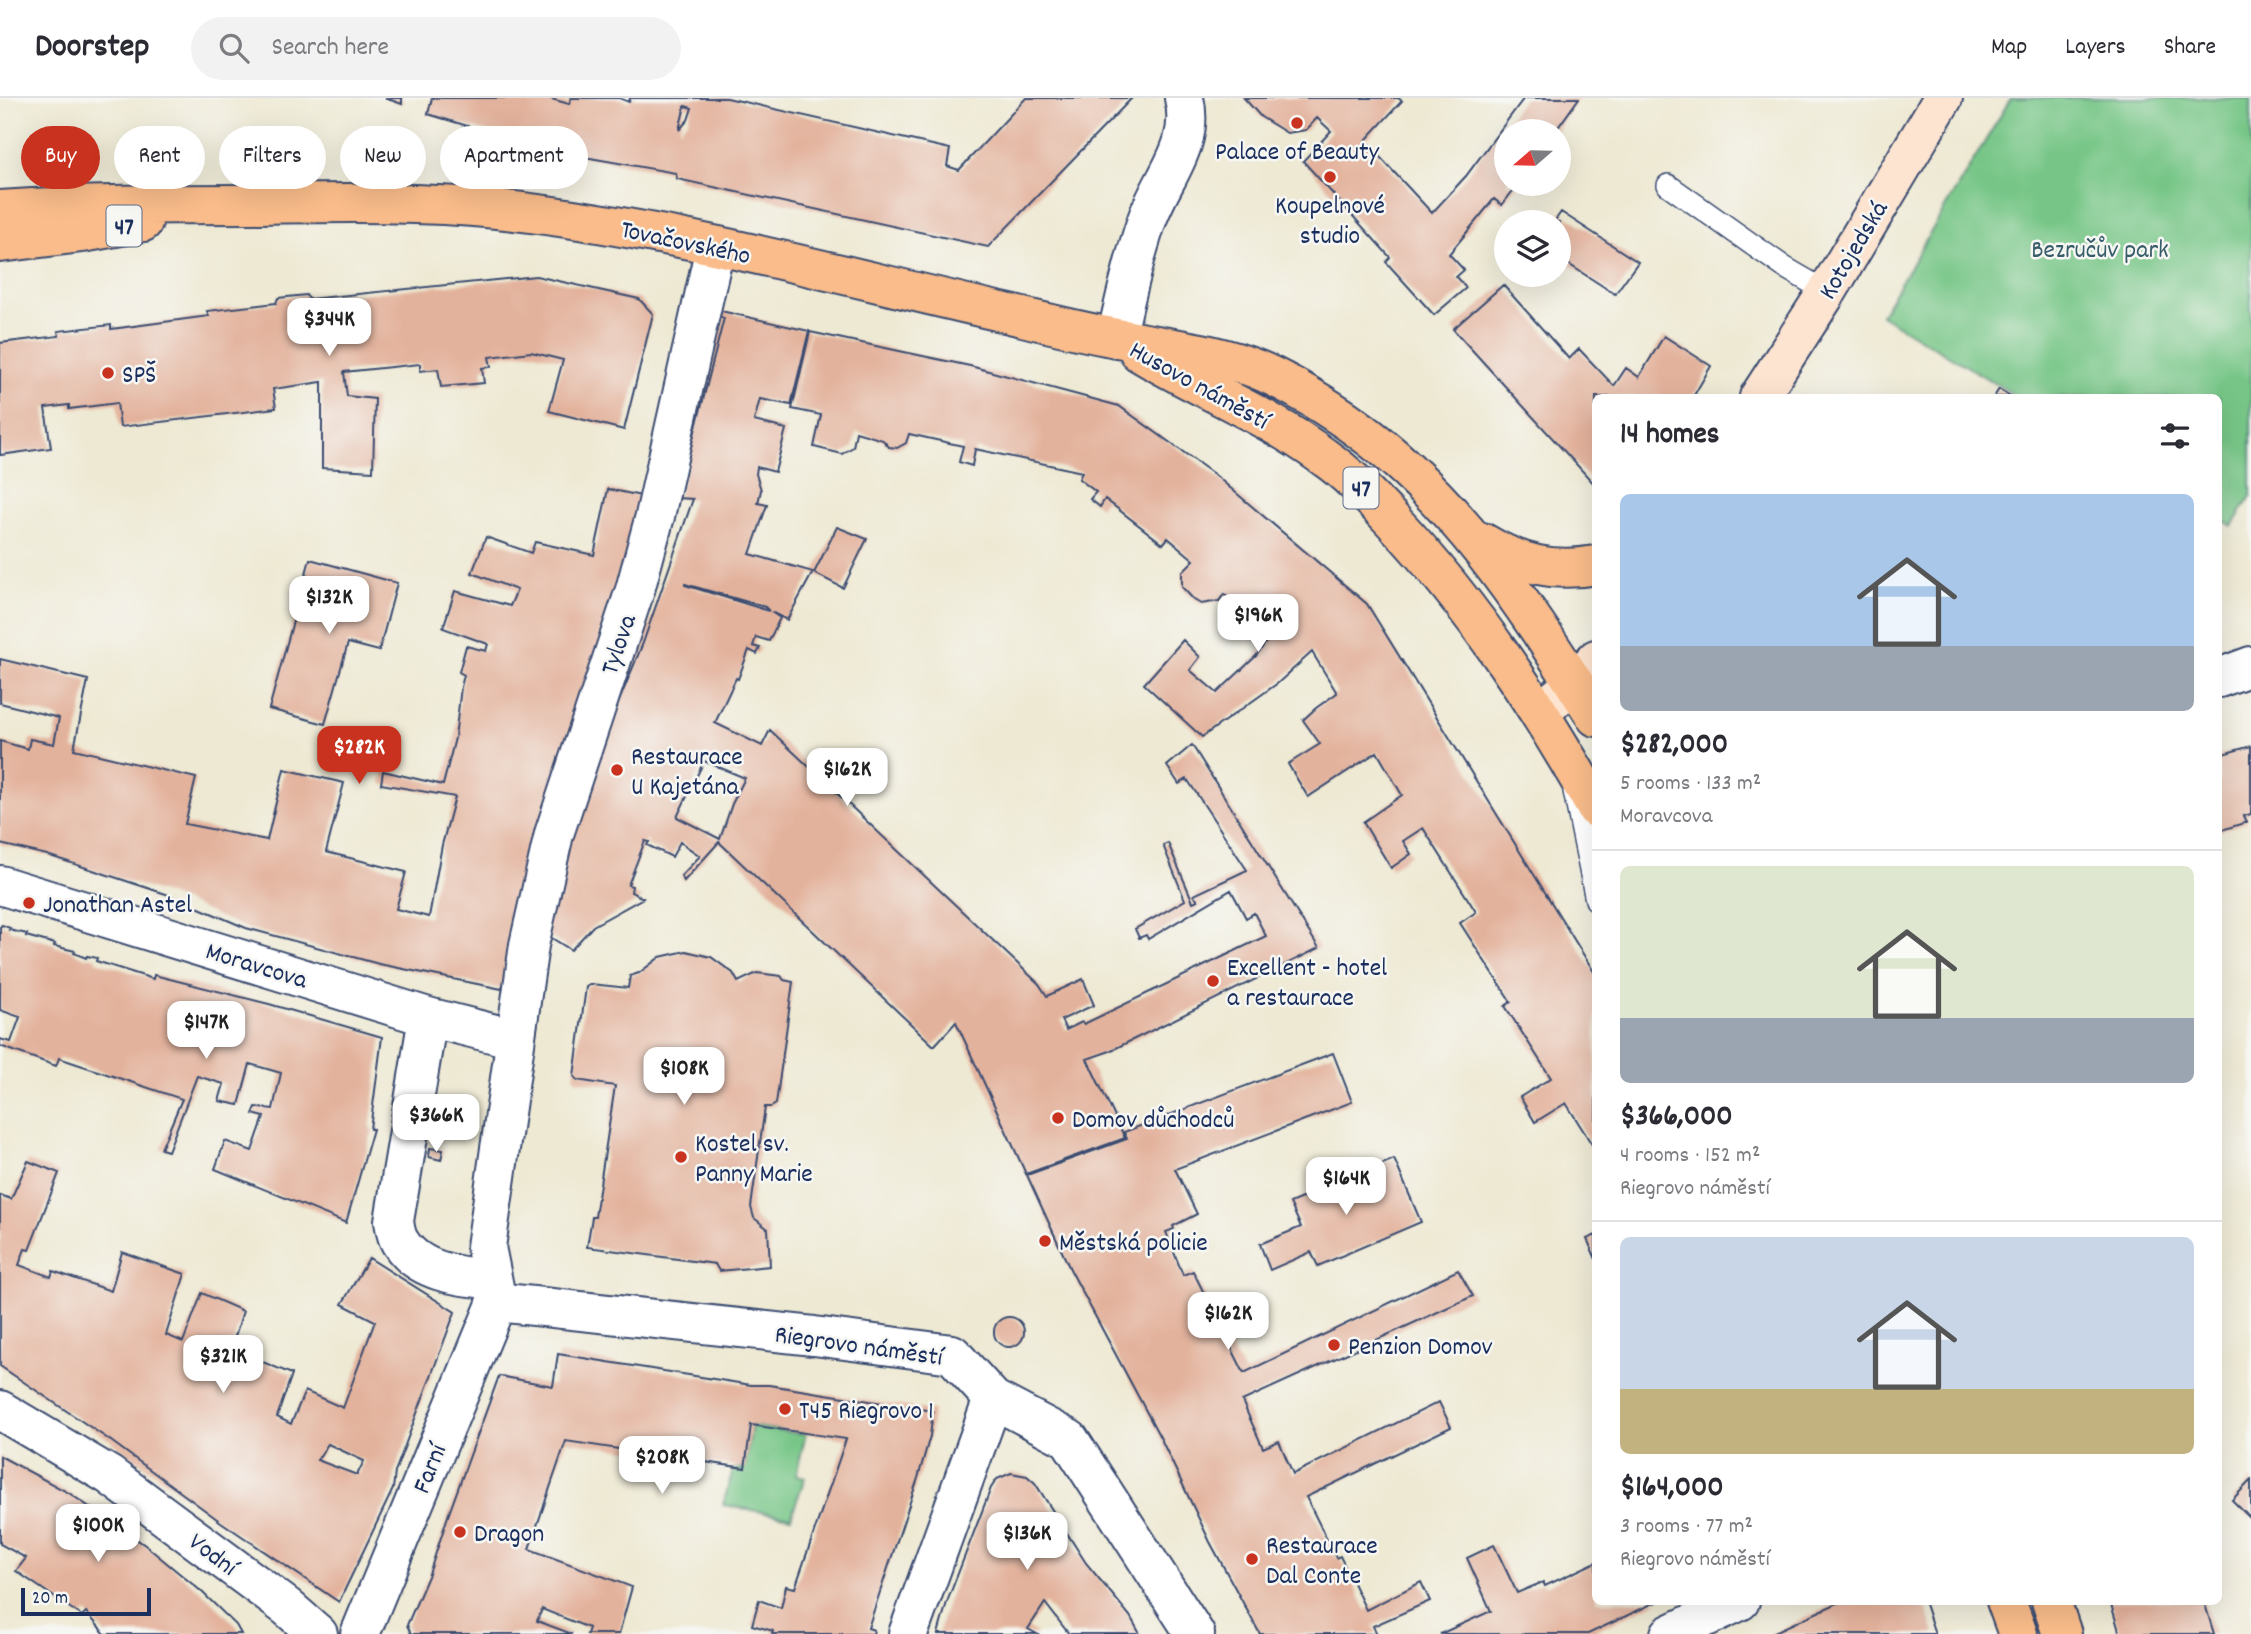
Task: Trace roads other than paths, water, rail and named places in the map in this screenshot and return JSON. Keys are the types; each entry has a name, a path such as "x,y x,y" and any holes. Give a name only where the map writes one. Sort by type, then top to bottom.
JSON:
{"main road":[{"name":"Kotojedská","path":"1761,394 1943,98"},
{"name":"Tovačovského","path":"0,210 79,205 364,201 498,209 599,223 715,247 1116,338"},
{"name":"Tovačovského","path":"0,243 82,233 247,204"},
{"name":"Husovo náměstí","path":"1116,338 1217,356 1250,366 1346,420 1427,489 1464,527 1525,605 1585,671"},
{"name":"Husovo náměstí","path":"1116,338 1167,369 1245,407 1286,431 1326,457 1349,477 1427,559 1491,639 1540,712"},
{"path":"1464,527 1492,548 1524,563 1547,568 1592,566"},
{"path":"1540,712 1585,671"},
{"name":"47","path":"1585,671 1592,700"},
{"name":"47","path":"1540,712 1592,801"},
{"path":"2007,1605 2018,1634"},
{"path":"2053,1605 2062,1634"}],"street":[{"path":"1116,338 1147,220 1185,141 1186,108"},
{"name":"Tylova","path":"515,1039 529,945 554,834 635,590 655,516 715,247"},
{"path":"2222,677 2251,666"},
{"name":"Moravcova","path":"0,885 428,1017 515,1039"},
{"name":"Riegrovo náměstí","path":"428,1017 394,1221 398,1240 408,1253 433,1268 494,1291 952,1354 993,1399 1069,1439 1195,1634"},
{"path":"494,1291 486,1247 515,1039"},
{"name":"Farní","path":"360,1634 494,1291"},
{"path":"908,1634 993,1399"},
{"name":"Vodní","path":"0,1410 109,1475 287,1607 318,1634"},
{"path":"1670,1634 1732,1605"}],"lane":[{"path":"1668,185 1784,267 1826,292"},
{"path":"1567,758 1592,880"}],"place":[{"name":"Palace of Beauty","path":"1297,123"},
{"name":"Koupelnové studio","path":"1330,177"},
{"name":"SPŠ","path":"108,373"},
{"name":"Restaurace U Kajetána","path":"617,770"},
{"name":"Jonathan Astel","path":"29,903"},
{"name":"Excellent - hotel a restaurace","path":"1213,981"},
{"name":"Domov důchodců","path":"1058,1118"},
{"name":"Kostel sv. Panny Marie","path":"681,1157"},
{"name":"Městská policie","path":"1045,1241"},
{"name":"Penzion Domov","path":"1334,1345"},
{"name":"T45 Riegrovo 1","path":"785,1409"},
{"name":"Dragon","path":"460,1532"},
{"name":"Restaurace Dal Conte","path":"1252,1559"}],"park label":[{"name":"Bezručův park","path":"2100,248"}]}
